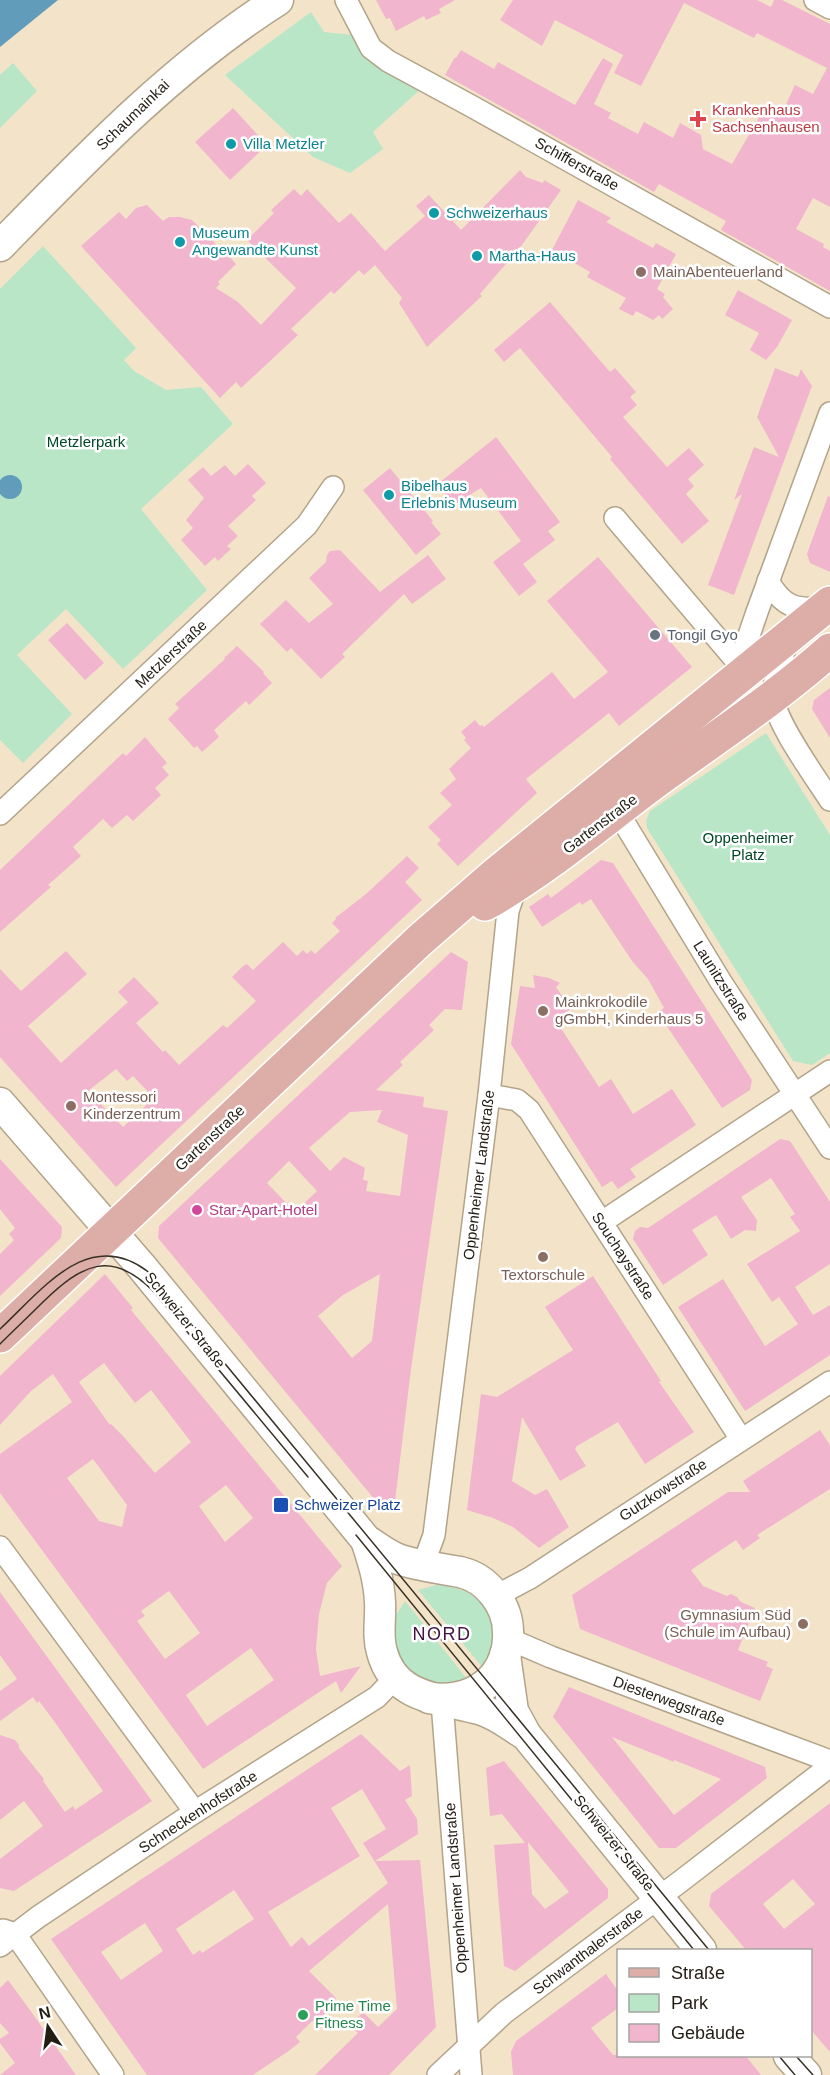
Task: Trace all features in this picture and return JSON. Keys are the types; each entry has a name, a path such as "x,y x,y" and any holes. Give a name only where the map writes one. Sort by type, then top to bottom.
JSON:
{"main road":[{"name":"Gartenstraße","path":"0,1336 420,940 737,671 788,637 828,605"},
{"name":"Gartenstraße","path":"420,940 515,887 773,697 830,650"}],"street":[{"name":"Schaumainkai","path":"0,246 172,78 229,33 278,0"},
{"name":"Schifferstraße","path":"346,0 371,48 388,61 484,112 830,307"},
{"path":"815,0 830,8"},
{"path":"660,779 722,710 830,413"},
{"name":"Metzlerstraße","path":"0,814 307,525 333,487"},
{"path":"615,518 737,671"},
{"path":"768,581 785,603 808,609 828,605"},
{"path":"788,637 776,672 773,697 784,727 830,800"},
{"name":"Oppenheimer Landstraße","path":"437,1568 434,1535 489,1095 508,911 515,887 539,854 581,805"},
{"name":"Launitzstraße","path":"616,812 721,982 830,1148"},
{"path":"602,1222 830,1071"},
{"name":"Souchaystraße","path":"489,1095 517,1101 529,1110 741,1439"},
{"name":"Schweizer Straße","path":"0,1103 111,1230 366,1540"},
{"name":"Gutzkowstraße","path":"496,1596 530,1578 830,1382"},
{"path":"366,1540 396,1558 471,1576 489,1588 496,1596 506,1617 513,1711 526,1736"},
{"path":"366,1540 377,1574 381,1652 395,1678 405,1687 436,1700 483,1711 526,1736"},
{"path":"0,1547 195,1812"},
{"path":"380,1622 391,1598 406,1582 437,1568"},
{"path":"436,1700 455,1698 480,1689 494,1676 507,1647"},
{"name":"Diesterwegstraße","path":"507,1647 551,1657 830,1761"},
{"name":"Schneckenhofstraße","path":"5,1937 195,1812 377,1697 395,1678"},
{"name":"Oppenheimer Landstraße","path":"436,1700 471,2075"},
{"name":"Schweizer Straße","path":"526,1736 700,1949"},
{"name":"Schwanthalerstraße","path":"438,2075 504,2013 659,1898 830,1766"},
{"path":"5,1937 113,2075"},
{"path":"791,2057 806,2075"}],"green space":[{"path":"311,12 324,32 353,35 422,88 373,132 383,149 350,173 313,157 225,75"},
{"path":"13,63 37,91 0,128 0,75"},
{"name":"Metzlerpark","path":"43,246 136,348 124,360 134,371 166,390 201,387 233,424 141,509 207,590 123,669 66,609 17,655 72,714 23,763 0,740 0,289"},
{"name":"Oppenheimer Platz","path":"766,733 830,835 830,1053 812,1065 793,1061 647,828 646,821 650,811"},
{"path":"436,1585 453,1587 468,1593 488,1611 494,1637 483,1668 418,1590"},
{"path":"405,1601 467,1679 439,1684 414,1680 390,1653 392,1621"}],"water":[{"path":"0,0 58,0 0,47"},
{"path":"6,476 14,476 21,483 21,491 14,498 6,498 -1,491 -1,483"}],"building":[{"path":"376,0 455,0 439,9 441,13 426,20 424,16 396,31 390,18 386,19"},
{"name":"Krankenhaus Sachsenhausen","path":"513,0 757,0 771,7 774,0 782,0 830,24 830,207 813,198 796,229 824,244 823,247 830,251 830,291 721,230 726,221 659,184 654,192 445,75 461,50 494,69 498,62 575,105 603,58 613,64 594,104 611,113 608,118 638,134 644,122 673,138 680,123 701,135 703,149 732,164 765,107 782,113 795,85 813,94 827,68 757,33 754,38 684,3 641,86 614,73 623,55 555,20 542,46 500,20"},
{"name":"Villa Metzler","path":"233,108 267,145 230,180 195,142"},
{"path":"520,170 526,177 543,183 544,180 561,190 522,245 480,294 482,296 427,347 399,303 402,298 375,265 364,275 359,270 334,294 331,291 291,329 298,335 241,388 236,382 220,398 81,246 119,212 126,219 136,208 147,205 163,221 169,217 192,220 236,264 218,282 220,284 216,288 238,302 261,325 296,288 247,240 274,213 271,210 294,189 301,196 307,189 339,223 351,213 385,251 425,216 416,206 429,195 461,230"},
{"path":"578,200 611,218 606,222 653,248 656,243 676,254 657,289 665,294 663,297 673,309 662,319 659,315 653,320 636,311 633,316 619,309 626,298 587,277 590,272 552,250"},
{"path":"738,290 792,320 777,347 766,360 750,350 759,333 725,315"},
{"path":"550,302 610,372 615,368 636,392 630,397 637,405 623,417 667,467 689,448 704,465 688,479 694,486 686,494 709,521 682,544 520,348 504,362 494,350"},
{"path":"775,368 798,377 801,369 812,386 734,595 708,585 742,494 734,500 754,447 779,457 757,417"},
{"path":"496,437 560,522 548,531 555,540 523,564 537,582 519,596 493,562 521,541 481,488 455,504 446,497 439,483"},
{"path":"248,464 266,483 252,496 256,500 228,526 238,536 227,546 231,549 218,561 215,557 205,566 181,540 193,528 186,520 204,498 188,480 203,467 211,476 225,465 235,476"},
{"path":"390,468 441,534 416,555 363,490"},
{"path":"828,496 830,497 830,572 810,563 807,554"},
{"path":"340,550 380,592 428,555 446,579 412,604 404,594 342,654 345,657 321,679 291,648 287,652 260,624 286,600 309,623 333,604 309,578 326,562 330,551"},
{"path":"598,557 692,667 619,726 609,713 526,779 537,793 458,866 437,844 441,840 428,827 452,805 440,793 456,779 449,769 471,748 461,732 475,720 484,727 552,672 574,699 608,672 547,601"},
{"path":"67,623 104,663 85,680 48,640"},
{"path":"237,646 272,683 249,705 246,701 214,730 219,737 202,752 197,746 194,748 168,719 179,708 175,704"},
{"path":"830,688 830,738 812,709 814,700"},
{"path":"145,737 167,763 162,767 169,775 155,788 161,795 133,821 127,815 112,828 103,819 73,847 81,856 48,885 51,887 0,932 0,870 123,753 126,756"},
{"path":"407,856 419,868 405,882 422,900 116,1187 0,1057 0,969 21,991 66,951 87,974 28,1026 61,1063 128,1002 118,992 134,977 159,1003 136,1023 163,1052 165,1050 179,1065 223,1025 227,1028 256,1001 232,977 243,966 247,964 253,970 283,942 297,956 303,950 307,954 311,950 315,954 340,931 332,923 335,918 366,894","holes":["116,1069 127,1081 133,1076 154,1098 123,1127 88,1091"]},
{"path":"601,860 613,863 752,1080 750,1090 722,1108 662,1019 664,1018 659,1011 664,1008 648,979 632,961 591,899 582,905 580,902 542,927 529,907 548,894 551,898"},
{"path":"451,952 468,962 462,1010 445,1009 429,1025 434,1030 400,1062 403,1065 376,1090 424,1097 423,1107 448,1111 411,1369 395,1501 380,1506 158,1238 159,1226","holes":["382,1110 377,1122 408,1135 400,1196 366,1191 368,1181 363,1180 365,1168 344,1157 330,1171 309,1148 350,1112","289,1161 317,1191 295,1212 267,1183","380,1274 372,1341 352,1358 318,1316 343,1295"]},
{"path":"533,975 560,983 556,987 571,1009 555,1019 599,1087 611,1079 633,1114 672,1089 696,1125 630,1169 636,1177 618,1189 612,1181 602,1187 511,1044 520,986 535,988"},
{"path":"780,1139 790,1141 830,1202 830,1264 795,1287 813,1315 830,1305 830,1355 745,1411 678,1307 723,1279 765,1346 798,1324 779,1297 772,1302 747,1264 800,1231 790,1217 795,1214 771,1178 741,1197 757,1220 756,1231 745,1230 731,1239 716,1215 692,1230 708,1255 663,1285 633,1239 635,1231 640,1227 648,1228"},
{"path":"0,1159 62,1227 61,1238 0,1296 0,1254 14,1240 9,1234 15,1228 0,1209"},
{"path":"105,1274 133,1308 131,1310 342,1566 327,1583 319,1614 316,1649 320,1676 361,1666 341,1693 336,1681 203,1769 0,1493 0,1454 72,1402 53,1374 31,1391 0,1425 0,1376","holes":["104,1363 135,1403 151,1390 191,1442 155,1473 123,1436 110,1425 79,1382","93,1459 127,1505 122,1527 99,1521 67,1478","226,1485 253,1518 225,1542 199,1506","169,1591 200,1633 165,1659 137,1621 145,1616 141,1611","251,1648 274,1680 207,1726 186,1695"]},
{"path":"593,1276 661,1381 659,1382 694,1432 645,1464 618,1422 577,1446 575,1449 586,1466 560,1481 522,1417 512,1481 535,1495 547,1489 569,1527 539,1548 513,1527 467,1510 481,1394 497,1397 573,1350 545,1307"},
{"path":"820,1430 830,1445 830,1489 757,1535 760,1538 743,1550 736,1540 691,1570 703,1586 727,1596 731,1594 741,1602 755,1608 738,1650 768,1662 766,1666 773,1669 760,1701 580,1629 572,1595 728,1492 750,1492 743,1481"},
{"path":"0,1592 152,1801 14,1891 0,1888 0,1859 43,1826 24,1801 0,1820 0,1735 15,1740 65,1812 73,1806 75,1810 103,1791 39,1701 37,1703 33,1697 0,1721 0,1691 17,1679 0,1655"},
{"path":"569,1687 765,1767 767,1778 676,1848 659,1848 553,1717","holes":["612,1737 674,1762 674,1760 721,1779 674,1815"]},
{"path":"361,1734 400,1771 410,1765 412,1796 405,1800 417,1819 418,1834 375,1861 420,1860 436,2027 389,2075 315,2075 358,2033 350,2025 363,2012 378,2027 397,2009 388,1904 309,1971 336,1998 319,2022 312,2021 296,2037 300,2042 253,2075 147,2075 51,1939","holes":["362,1789 386,1829 363,1843 388,1883 309,1946 302,1937 291,1947 268,1912 360,1856 331,1808","234,1890 254,1919 202,1953 200,1950 193,1955 176,1929","145,1923 163,1951 121,1980 101,1952"]},
{"path":"504,1761 608,1889 608,1898 515,1971 504,1966 494,1845 525,1843 502,1814 490,1816 486,1768","holes":["528,1842 569,1892 545,1909 532,1894"]},
{"path":"830,1803 830,2052 812,2031 812,1949 745,1949 709,1906 711,1894","holes":["793,1879 815,1904 784,1929 763,1904"]},
{"path":"606,1974 617,1990 617,2009 591,2028 613,2055 617,2057 747,2057 761,2075 513,2075 511,2052 516,2041"},
{"path":"8,1980 76,2075 0,2075 15,2063 0,2043 0,2039 9,2033 0,2023 0,1988"}],"tram line":[{"path":"0,1329 51,1281 69,1268 88,1259 108,1256 129,1260 151,1274 708,1949"},
{"path":"0,1344 57,1289 83,1271 110,1266 124,1270 138,1278 154,1292 308,1477"},
{"path":"356,1535 693,1949"},
{"path":"780,2057 795,2075"},
{"path":"797,2057 813,2075"}],"place":[{"name":"Krankenhaus Sachsenhausen","path":"698,119"},
{"name":"Villa Metzler","path":"231,144"},
{"name":"Schweizerhaus","path":"434,213"},
{"name":"Museum Angewandte Kunst","path":"180,242"},
{"name":"Martha-Haus","path":"477,256"},
{"name":"MainAbenteuerland","path":"641,272"},
{"name":"Bibelhaus Erlebnis Museum","path":"389,495"},
{"name":"Tongil Gyo","path":"655,635"},
{"name":"Mainkrokodile gGmbH, Kinderhaus 5","path":"543,1011"},
{"name":"Montessori Kinderzentrum","path":"71,1106"},
{"name":"Star-Apart-Hotel","path":"197,1210"},
{"name":"Textorschule","path":"543,1257"},
{"name":"Schweizer Platz","path":"281,1505"},
{"name":"Gymnasium Süd (Schule im Aufbau)","path":"803,1624"},
{"name":"Prime Time Fitness","path":"303,2015"}],"district":[{"name":"NORD","path":"442,1634"}]}
